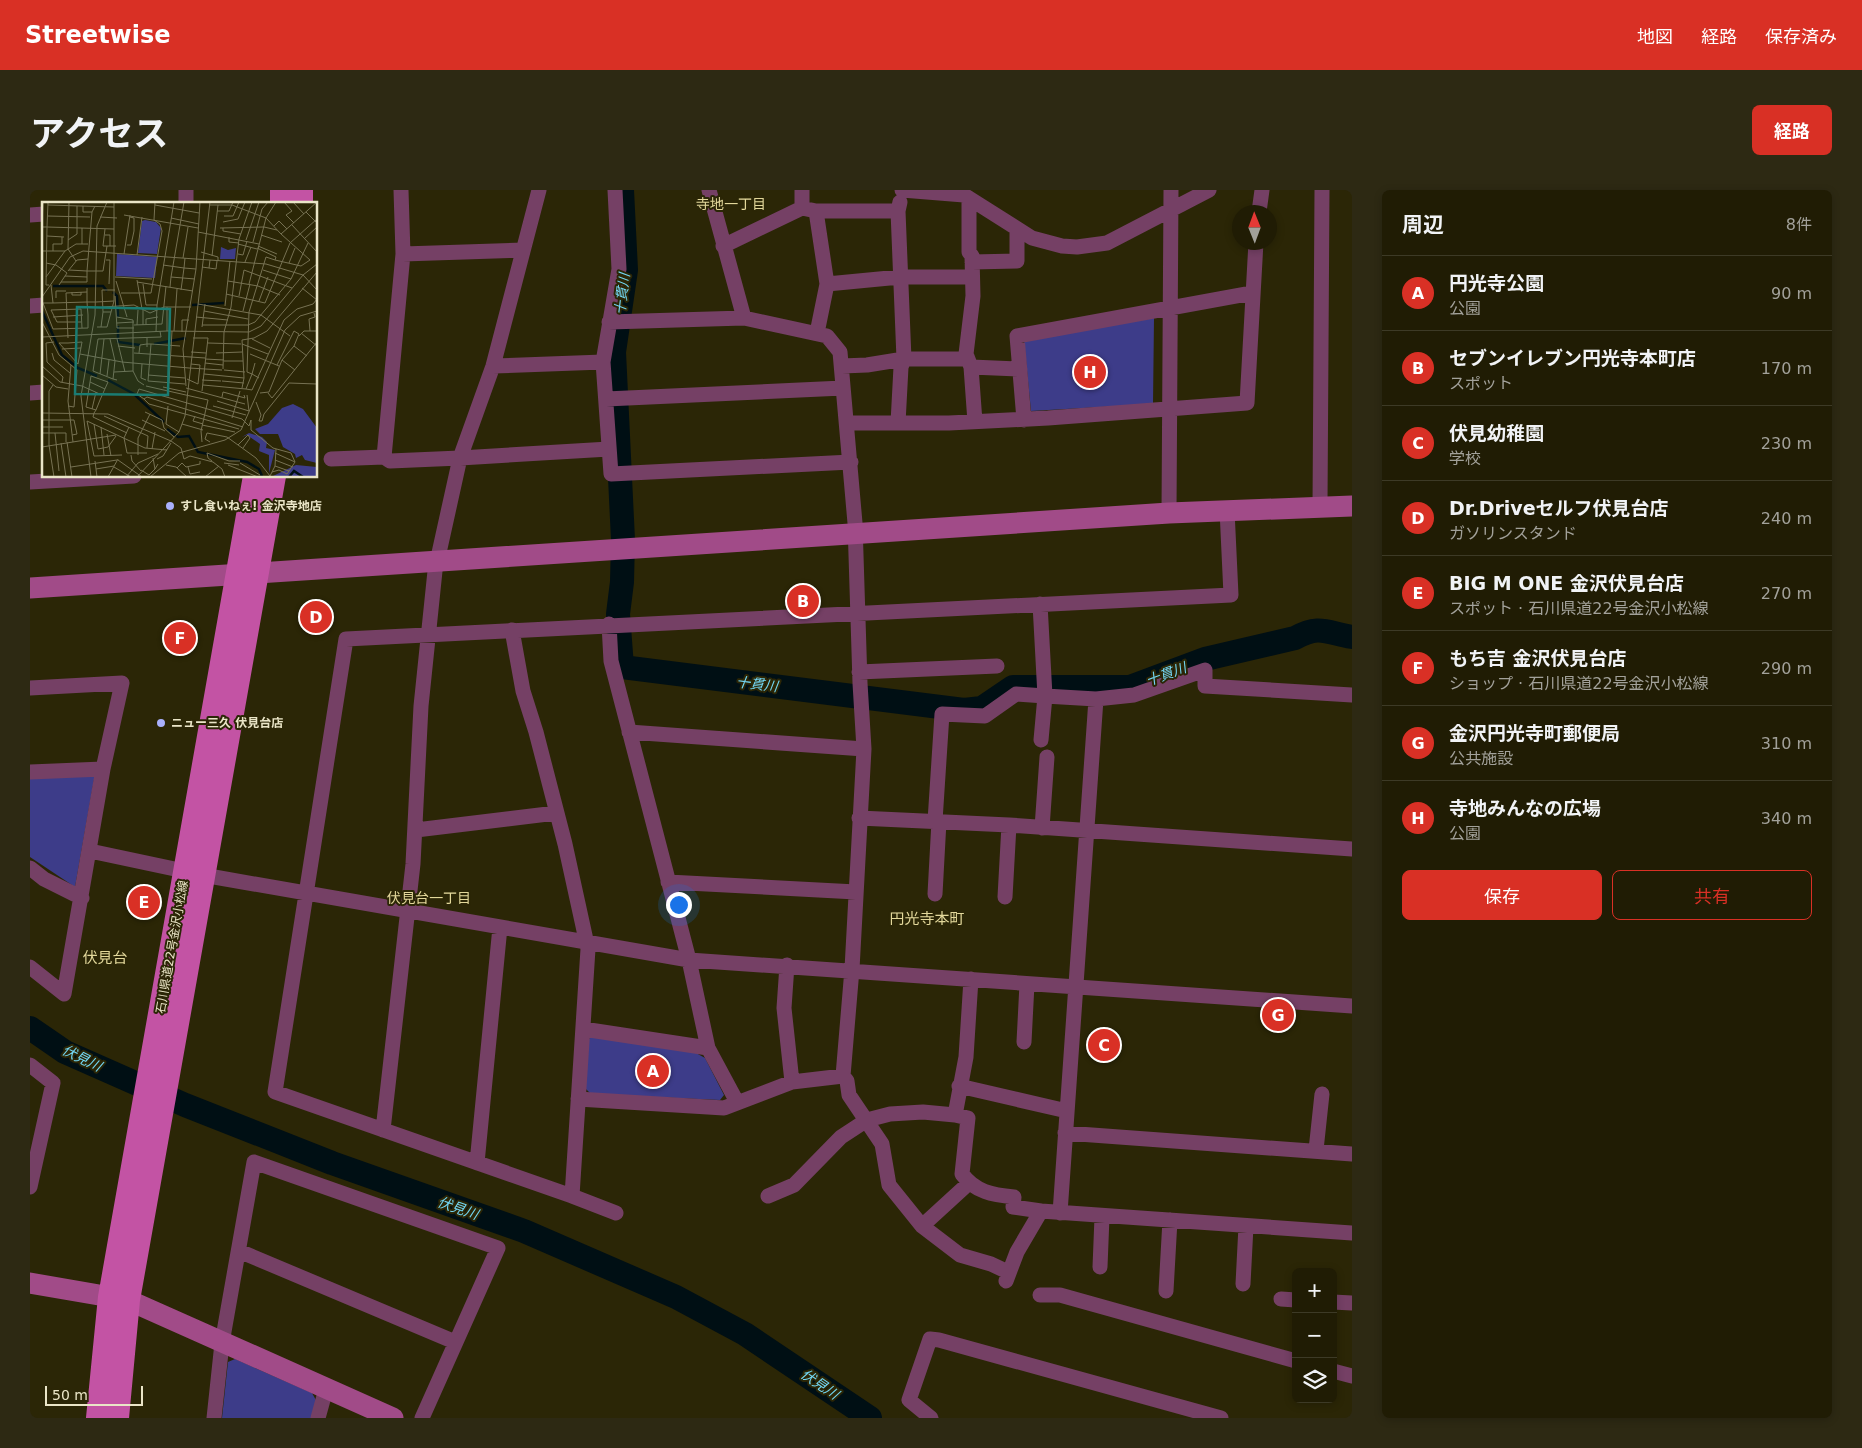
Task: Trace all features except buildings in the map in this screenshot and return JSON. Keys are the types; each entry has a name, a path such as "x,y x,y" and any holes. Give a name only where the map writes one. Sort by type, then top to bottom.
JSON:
{"main road":[{"name":"石川県道22号金沢小松線","path":"98,1418 246,574 255,478"},
{"name":"石川県道22号金沢小松線","path":"246,574 273,478"},
{"name":"石川県道22号金沢小松線","path":"117,1418 119,1298"}],"street":[{"path":"384,457 403,254 401,190"},
{"path":"383,1130 416,830 421,706 436,562 460,458 493,366 539,190"},
{"path":"615,190 619,269 615,322 603,362 612,399 609,449 611,474 851,462"},
{"path":"709,190 744,318"},
{"path":"802,190 809,210 826,284 816,334"},
{"path":"898,423 901,367 904,359 898,211 902,190 965,194 1032,238 1062,246 1077,247 1107,243 1209,190"},
{"path":"1169,513 1171,190"},
{"path":"1260,205 1262,190"},
{"path":"1320,506 1322,190"},
{"path":"965,194 973,296 966,354 969,363 975,422"},
{"path":"723,246 809,210 898,211"},
{"path":"826,284 972,269 1017,260 1017,229"},
{"path":"403,254 523,250"},
{"path":"848,423 1024,420 1247,403 1255,250"},
{"path":"1024,420 1017,336 1252,293"},
{"path":"615,322 744,318 827,336 840,352 851,462 859,612 859,672 864,749 852,969 843,1076 849,1095 882,1144 889,1185 922,1226 960,1256 991,1264 1007,1277 1017,1252 1041,1211"},
{"path":"842,366 867,365 904,359 969,363 1020,369"},
{"path":"493,366 603,362"},
{"path":"612,399 843,388"},
{"path":"331,458 384,457 390,461 609,449"},
{"path":"30,482 92,478"},
{"path":"30,588 1169,513 1352,506"},
{"path":"616,1213 477,1162 275,1092 346,639 1231,594 1227,510"},
{"path":"1040,604 1045,689 1041,740"},
{"path":"616,624 611,661 689,960 708,1048 737,1102"},
{"path":"512,630 523,691 536,732 588,949 572,1196"},
{"path":"859,672 997,666"},
{"path":"935,894 942,714 985,716 1016,694 1045,689 1096,698 1134,695 1205,670 1205,686 1352,695"},
{"path":"30,688 122,683 104,769 64,994 30,967"},
{"path":"1060,1213 1096,698"},
{"path":"629,732 864,749"},
{"path":"1042,828 1047,757"},
{"path":"30,772 104,769"},
{"path":"416,830 556,813"},
{"path":"859,818 1009,825 1086,832 1352,849"},
{"path":"1005,897 1009,825"},
{"path":"90,851 194,872 689,960 852,969 1026,984 1352,1006"},
{"path":"30,868 44,879 82,898"},
{"path":"668,882 856,892"},
{"path":"477,1162 500,927"},
{"path":"787,965 784,1008 792,1082"},
{"path":"954,1115 966,1057 970,979"},
{"path":"1024,1042 1026,984"},
{"path":"583,1029 708,1048"},
{"path":"30,1065 53,1083 30,1187"},
{"path":"578,1099 724,1108 792,1082 843,1076"},
{"path":"959,1086 1067,1111"},
{"path":"1316,1150 1322,1094"},
{"path":"768,1196 794,1185 841,1137 867,1120 890,1114 923,1112 968,1118 962,1174 968,1183 988,1194 1014,1197 1012,1208 1352,1233"},
{"path":"1065,1133 1352,1154"},
{"path":"214,1418 222,1344 254,1162 498,1248 422,1418"},
{"path":"922,1226 968,1183"},
{"path":"1100,1267 1102,1216"},
{"path":"1166,1291 1170,1220"},
{"path":"1243,1284 1246,1226"},
{"path":"238,1251 455,1342"},
{"path":"30,1284 119,1298 393,1418"},
{"path":"1040,1295 1060,1295 1292,1359"},
{"path":"1337,1302 1352,1303"},
{"path":"931,1418 909,1400 930,1339 1221,1418"},
{"path":"1337,1372 1352,1376"},
{"path":"318,1418 326,1388"}],"shaded area":[{"path":"1154,318 1153,404 1031,411 1024,340"},
{"path":"95,774 75,887 30,857 30,777"},
{"path":"595,1035 696,1053 705,1058 724,1095 720,1100 591,1094 585,1088 587,1040"},
{"path":"235,1359 312,1393 317,1402 313,1418 222,1418 228,1362"}],"waterway":[{"name":"十貫川","path":"622,190 626,270 614,352 623,540 622,582 618,614 622,667 964,710 982,708 1013,687 1130,687 1205,659 1295,638 1311,631 1324,631 1352,637"},
{"name":"伏見川","path":"30,1028 65,1052 185,1105 332,1163 524,1231 676,1297 745,1334 870,1418"}],"place":[{"name":"寺地みんなの広場","path":"1090,372"},
{"name":"すし食いねぇ! 金沢寺地店","path":"170,506"},
{"name":"セブンイレブン円光寺本町店","path":"803,601"},
{"name":"Dr.Driveセルフ伏見台店","path":"316,617"},
{"name":"もち吉 金沢伏見台店","path":"180,638"},
{"name":"ニュー三久 伏見台店","path":"161,723"},
{"name":"BIG M ONE 金沢伏見台店","path":"144,902"},
{"name":"金沢円光寺町郵便局","path":"1278,1015"},
{"name":"伏見幼稚園","path":"1104,1045"},
{"name":"円光寺公園","path":"653,1071"}],"district":[{"name":"寺地一丁目","path":"731,204"},
{"name":"伏見台一丁目","path":"429,898"},
{"name":"円光寺本町","path":"927,919"},
{"name":"伏見台","path":"105,958"}]}
